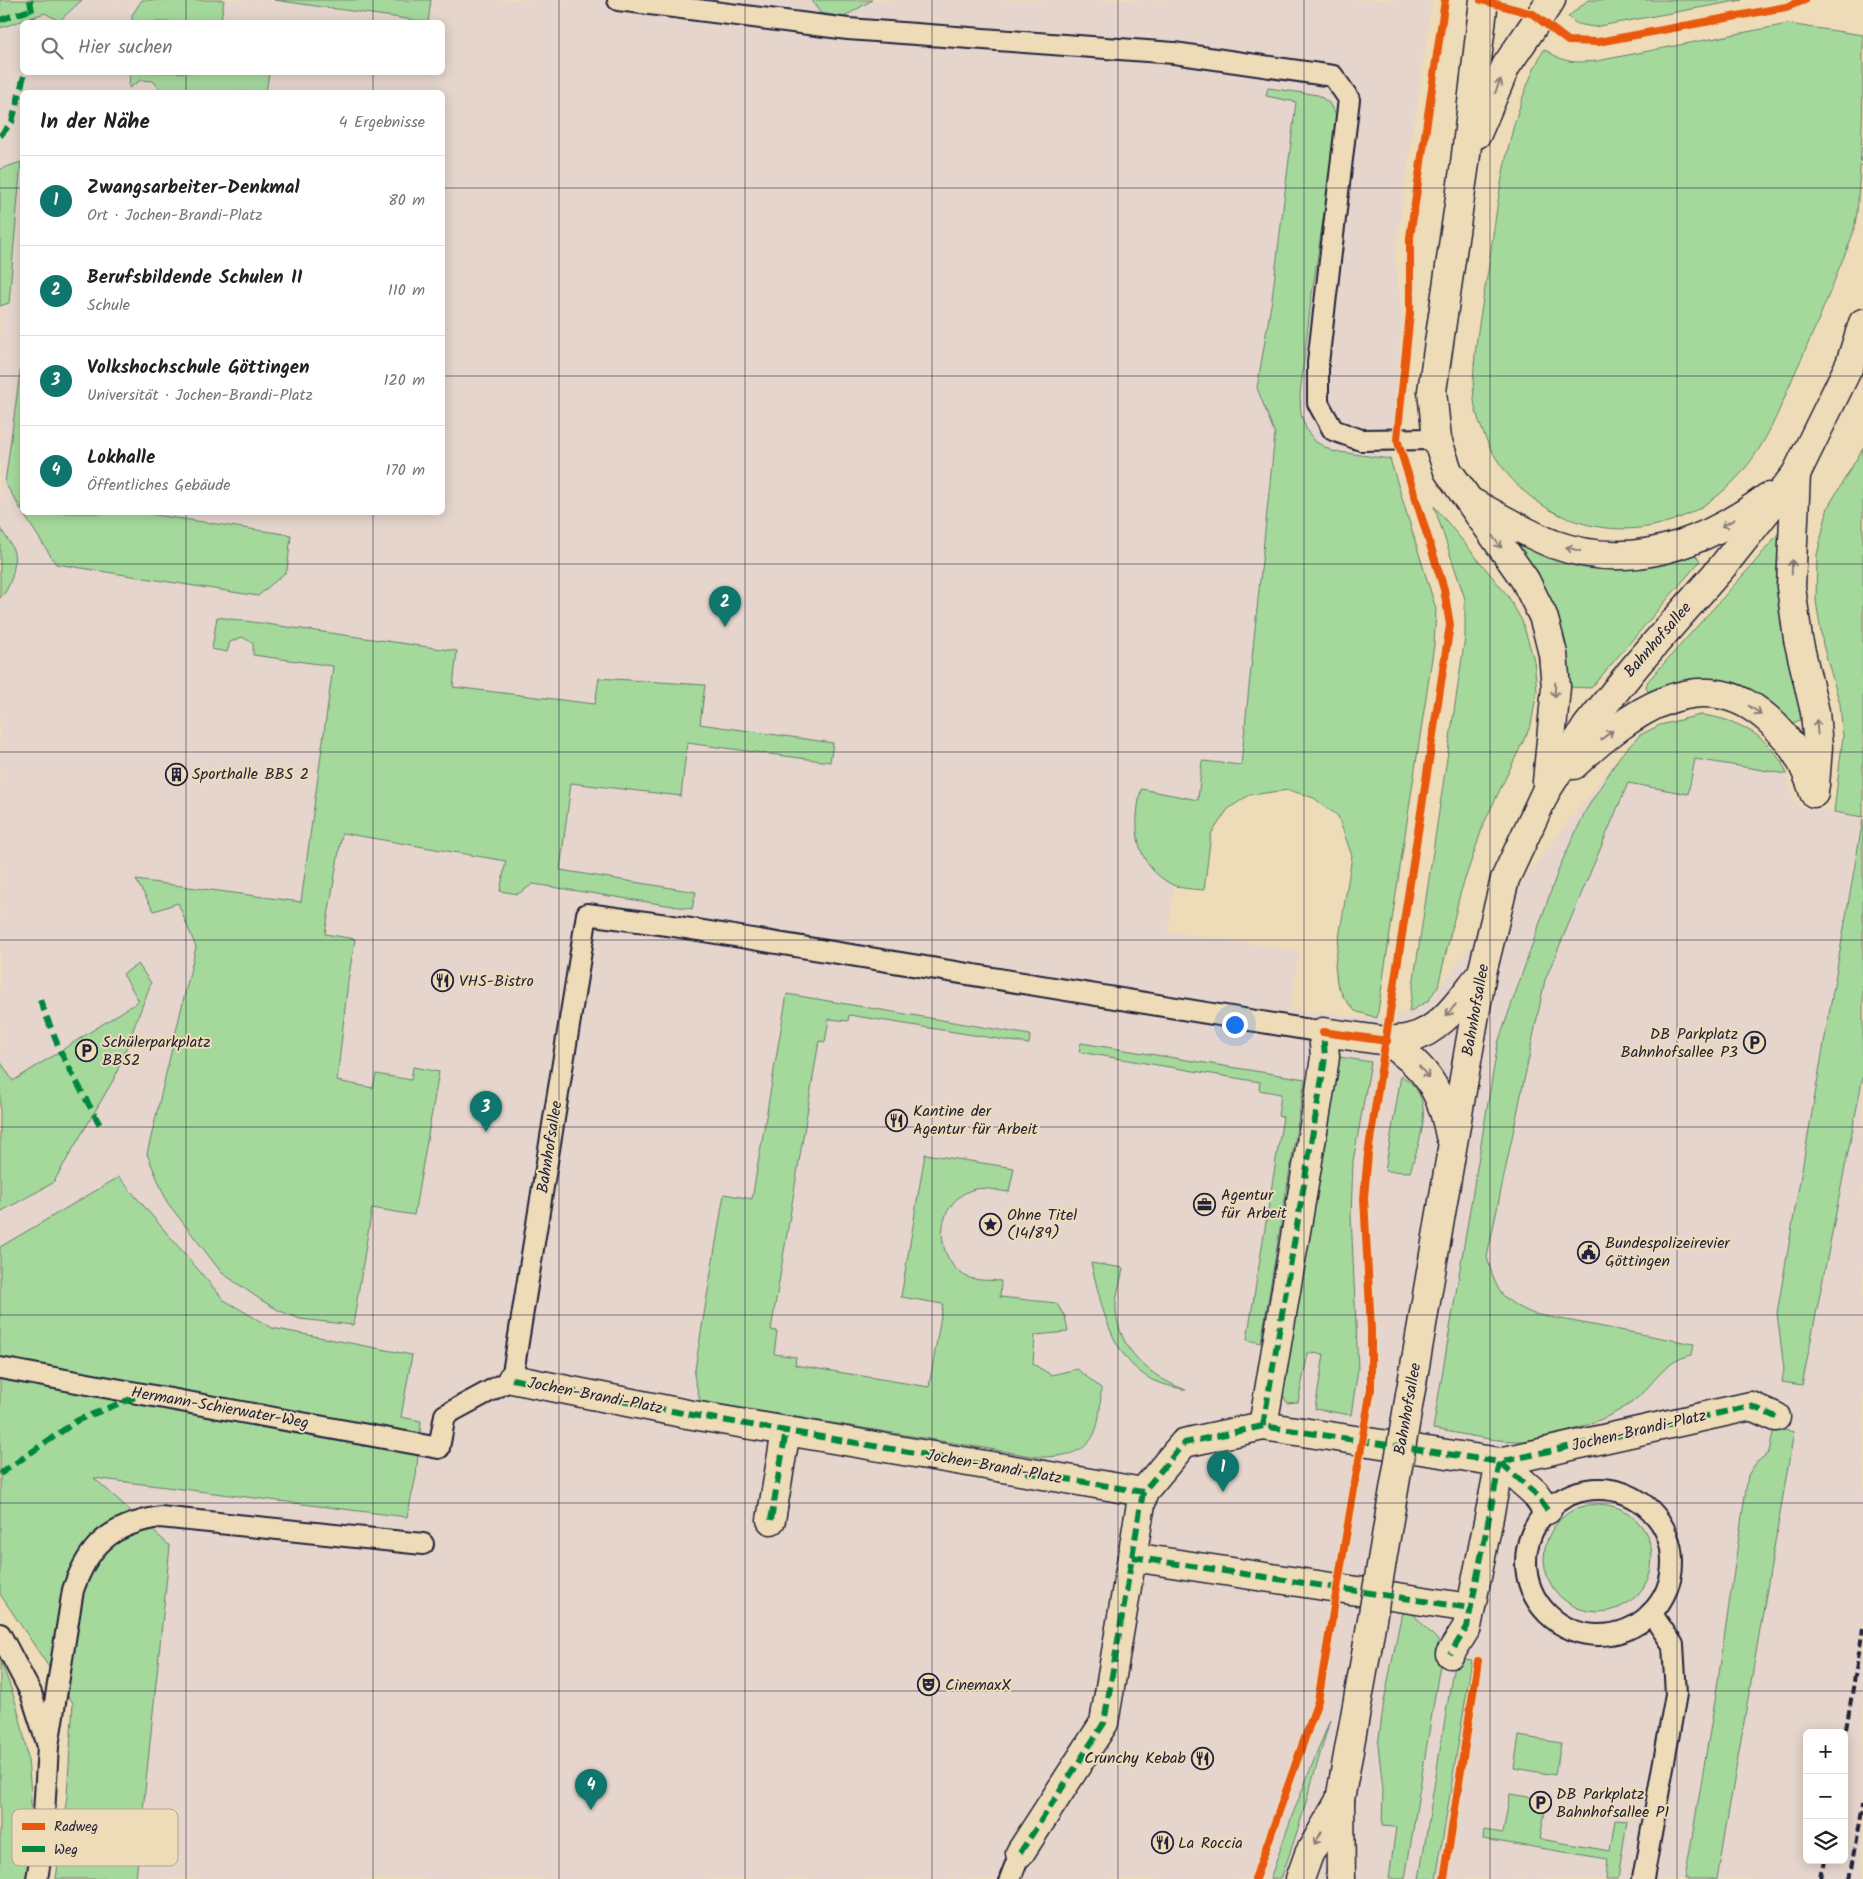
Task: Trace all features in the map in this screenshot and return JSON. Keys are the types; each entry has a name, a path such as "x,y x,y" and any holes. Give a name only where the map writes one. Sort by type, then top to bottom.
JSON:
{"main road":[{"path":"1484,0 1465,163 1432,391 1437,439 1448,471 1525,580 1543,616 1554,654 1556,687 1546,791"},
{"path":"1465,163 1506,66 1551,0"},
{"name":"Bahnhofsallee","path":"1342,1879 1340,1800 1482,973 1505,879 1546,791 1604,703 1723,566 1796,474 1850,364 1863,323"},
{"path":"1470,502 1533,534 1566,548 1601,555 1636,556 1673,547 1723,526 1749,511 1796,474"},
{"path":"1546,791 1600,741 1633,716 1675,697 1701,692 1726,696 1750,706 1768,720 1803,761 1814,793 1818,765 1815,712 1798,640 1791,587 1796,474"},
{"path":"1263,1426 1322,1078 1325,1057 1323,1032 1387,1041 1410,1038 1433,1027 1445,1018 1482,973"},
{"path":"1387,1041 1409,1056 1432,1081 1441,1099 1452,1148"},
{"name":"Jochen-Brandi-Platz","path":"512,1379 786,1431 1143,1492 1184,1443 1263,1426 1500,1462 1751,1406 1776,1417"},
{"path":"771,1520 786,1431"},
{"path":"1450,1654 1467,1627 1500,1462 1535,1493 1546,1510"},
{"path":"1020,1852 1104,1723 1143,1492"},
{"path":"1132,1557 1470,1608"},
{"name":"Bahnhofsallee","path":"1300,1879 1308,1854 1340,1800"}],"lane":[{"path":"618,0 848,29 1174,54 1333,76 1349,99 1318,363 1318,403 1333,430 1361,440 1437,439"},
{"name":"Bahnhofsallee","path":"512,1379 587,914 676,926 1323,1032"},
{"name":"Hermann-Schierwater-Weg","path":"0,1368 439,1448"},
{"name":"Jochen-Brandi-Platz","path":"439,1448 445,1415 512,1379"},
{"path":"1598,1489 1627,1494 1650,1510 1667,1533 1672,1562 1666,1589 1651,1613 1627,1629 1599,1635 1571,1630 1547,1613 1531,1590 1526,1562 1531,1534 1546,1510 1570,1494 1598,1489"},
{"path":"44,1809 48,1746 73,1590 81,1567 95,1547 114,1531 136,1521 160,1517 422,1544"},
{"path":"1643,1879 1676,1694 1673,1646 1651,1613"},
{"path":"0,1634 31,1692 48,1746"},
{"path":"1010,1879 1020,1852"},
{"path":"37,1879 39,1866"}],"shaded area":[{"path":"0,0 40,0 59,20 82,0 1432,0 1395,254 1402,317 1390,459 1436,609 1434,645 1377,1018 1409,1012 1428,1001 1620,756 1640,735 1681,718 1700,715 1721,717 1760,737 1774,750 1784,767 1797,806 1854,815 1863,768 1863,1879 56,1879 58,1866 178,1866 178,1809 65,1809 73,1703 0,1594","holes":["1289,790 1314,798 1338,817 1352,856 1335,964 1337,983 1344,998 1355,1011 1374,1018 1290,1010 1300,951 1168,932 1174,886 1204,890 1211,834 1228,809 1249,795"]}],"green space":[{"path":"0,0 82,0 60,20 45,13 0,28"},
{"path":"142,0 224,0 221,20 132,20 132,15"},
{"path":"274,0 431,0 428,20 414,20"},
{"path":"812,0 872,0 844,17 820,13"},
{"path":"1588,0 1742,0 1594,27 1577,24 1568,17"},
{"path":"1788,24 1863,35 1861,146 1857,209 1851,238 1815,328 1772,426 1759,449 1743,471 1709,502 1671,521 1631,529 1591,525 1553,511 1520,487 1494,454 1476,411 1473,379 1477,339 1507,154 1513,127 1522,101 1544,49 1569,61 1597,61"},
{"path":"130,75 269,75 266,90 160,90 153,81 141,80 129,88"},
{"path":"1268,88 1318,95 1329,103 1338,119 1311,301 1300,394 1301,415 1307,431 1316,442 1332,451 1390,459 1436,609 1434,645 1377,1018 1355,1011 1344,998 1337,983 1335,964 1352,856 1338,816 1314,798 1289,790 1249,795 1228,809 1211,834 1204,890 1176,886 1160,877 1143,856 1137,830 1138,803 1141,789 1198,800 1202,761 1241,765 1275,434 1257,388 1272,299 1296,102 1266,96"},
{"path":"20,162 9,303 0,306 0,169"},
{"path":"20,373 20,508 5,483"},
{"path":"1863,448 1863,817 1834,812 1843,736 1840,704 1823,645 1816,601 1817,555 1828,507"},
{"path":"1434,506 1508,596 1522,621 1534,660 1537,691 1531,725 1484,823 1460,894 1438,986 1428,1001 1409,1012 1465,638 1465,599"},
{"path":"24,515 156,515 291,535 287,571 258,596 56,564"},
{"path":"1507,525 1534,541 1689,547 1700,561 1591,688 1567,687 1514,555"},
{"path":"0,528 12,546 15,558 10,583 0,598"},
{"path":"1782,529 1811,716 1790,724 1777,710 1649,694 1646,687 1648,681"},
{"path":"217,617 457,651 453,687 595,704 599,678 705,685 700,724 833,743 830,762 687,743 681,796 571,783 560,870 696,892 692,909 533,884 518,894 500,891 506,861 342,833 325,934 355,939 348,981 337,1081 373,1088 376,1074 411,1080 413,1067 439,1072 414,1215 372,1208 353,1325 300,1319 280,1311 261,1300 222,1273 167,1202 147,1154 196,947 178,903 154,911 136,880 301,902 333,666 253,655 253,643 242,637 230,642 227,652 212,649"},
{"path":"1700,715 1727,720 1752,732 1773,750 1787,774 1695,759 1688,794 1628,783 1545,980 1487,1257 1497,1287 1507,1299 1523,1309 1534,1314 1694,1344 1692,1355 1682,1358 1665,1369 1639,1397 1620,1410 1592,1423 1559,1434 1529,1440 1506,1441 1433,1429 1498,1043 1559,868 1586,810 1620,756 1640,735 1660,725"},
{"path":"1863,819 1863,1076 1802,1385 1782,1382 1784,1369 1777,1313"},
{"path":"138,964 151,983 115,1077 53,1183 0,1212 0,1061 13,1081 139,1001 123,974"},
{"path":"787,994 1030,1035 1029,1044 849,1015 848,1021 829,1019 825,1042 819,1041 771,1330 777,1331 774,1354 796,1357 795,1365 929,1387 943,1304 901,1297 925,1154 1014,1168 1009,1192 975,1189 961,1195 945,1217 943,1244 948,1257 956,1269 967,1277 979,1280 1001,1281 1000,1297 1056,1303 1065,1316 1068,1332 1035,1335 1033,1364 1051,1375 1077,1369 1101,1388 1095,1432 1089,1442 1081,1449 1056,1456 1038,1457 700,1401 694,1375 724,1194 752,1199"},
{"path":"1081,1043 1305,1079 1261,1343 1247,1340 1283,1117 1278,1116 1281,1094 1259,1090 1260,1082 1079,1052"},
{"path":"1339,1057 1371,1062 1353,1161 1351,1215 1358,1369 1351,1415 1315,1409 1324,1354 1308,1353 1298,1402 1287,1403 1283,1395"},
{"path":"1401,1076 1413,1085 1420,1095 1423,1107 1421,1133 1410,1172 1385,1171"},
{"path":"119,1177 224,1300 272,1328 412,1355 401,1417 421,1421 416,1476 407,1517 94,1478 170,1546 143,1809 65,1809 73,1703 0,1594 0,1247"},
{"path":"1091,1263 1123,1268 1117,1294 1116,1310 1123,1338 1130,1350 1149,1370 1173,1385 1186,1390 1152,1380 1126,1358 1117,1344 1104,1313"},
{"path":"1774,1428 1794,1432 1717,1879 1685,1879 1715,1701 1748,1475 1756,1463 1769,1452"},
{"path":"1598,1504 1619,1508 1636,1520 1648,1537 1652,1558 1648,1579 1636,1596 1619,1608 1598,1612 1577,1608 1560,1596 1548,1579 1544,1558 1548,1537 1560,1520 1577,1508"},
{"path":"1402,1612 1413,1614 1443,1646 1405,1879 1389,1879 1396,1827 1382,1826 1383,1789 1378,1745 1384,1701"},
{"path":"1455,1658 1472,1660 1436,1879 1419,1879"},
{"path":"0,1661 19,1713 25,1740 29,1768 31,1809 12,1809 12,1866 27,1866 26,1879 0,1879"},
{"path":"1330,1720 1299,1826 1281,1879 1270,1879 1292,1816"},
{"path":"1519,1736 1561,1743 1555,1775 1514,1768"},
{"path":"1510,1794 1547,1800 1540,1839 1610,1851 1615,1820 1627,1821 1618,1879 1606,1879 1608,1859 1483,1839 1484,1830 1503,1833"},
{"path":"58,1866 137,1866 136,1879 56,1879"}],"railway":[{"path":"1846,1729 1863,1629"},
{"path":"1850,1879 1863,1805"},
{"path":"1821,1879 1823,1864"}],"marked path":[{"path":"30,0 34,20"},
{"path":"0,20 30,10"},
{"path":"20,90 24,75"},
{"path":"0,136 12,122 20,91"},
{"path":"40,1000 60,1051 101,1127"},
{"path":"1263,1426 1322,1078 1325,1057 1323,1032"},
{"path":"512,1379 687,1414 1143,1492"},
{"path":"0,1474 78,1420 143,1394"},
{"path":"1547,1510 1535,1493 1500,1462 1751,1406 1776,1417"},
{"path":"1020,1853 1104,1723 1143,1492 1184,1443 1263,1426 1500,1462 1467,1627 1450,1654"},
{"path":"771,1520 786,1431"},
{"path":"1132,1557 1470,1608"}],"cycle path":[{"path":"1255,1879 1318,1701 1371,1389 1371,1329 1364,1198 1368,1154 1450,625 1444,589 1397,439 1410,313 1410,237 1445,0"},
{"path":"1481,0 1533,14 1568,41 1598,42 1786,7 1805,0"},
{"path":"1323,1032 1387,1041"},
{"path":"1444,1879 1478,1661"}],"place":[{"name":"Berufsbildende Schulen II","path":"725,627"},
{"name":"Sporthalle BBS 2","path":"176,774"},
{"name":"VHS-Bistro","path":"443,981"},
{"name":"DB Parkplatz Bahnhofsallee P3","path":"1754,1043"},
{"name":"Schülerparkplatz BBS2","path":"86,1051"},
{"name":"Kantine der Agentur für Arbeit","path":"897,1120"},
{"name":"Volkshochschule Göttingen","path":"486,1132"},
{"name":"Agentur für Arbeit","path":"1205,1204"},
{"name":"Ohne Titel (14/89)","path":"991,1224"},
{"name":"Bundespolizeirevier Göttingen","path":"1589,1252"},
{"name":"Zwangsarbeiter-Denkmal","path":"1223,1492"},
{"name":"CinemaxX","path":"929,1685"},
{"name":"Crunchy Kebab","path":"1202,1758"},
{"name":"DB Parkplatz Bahnhofsallee P1","path":"1540,1803"},
{"name":"Lokhalle","path":"591,1810"},
{"name":"La Roccia","path":"1162,1843"}]}
